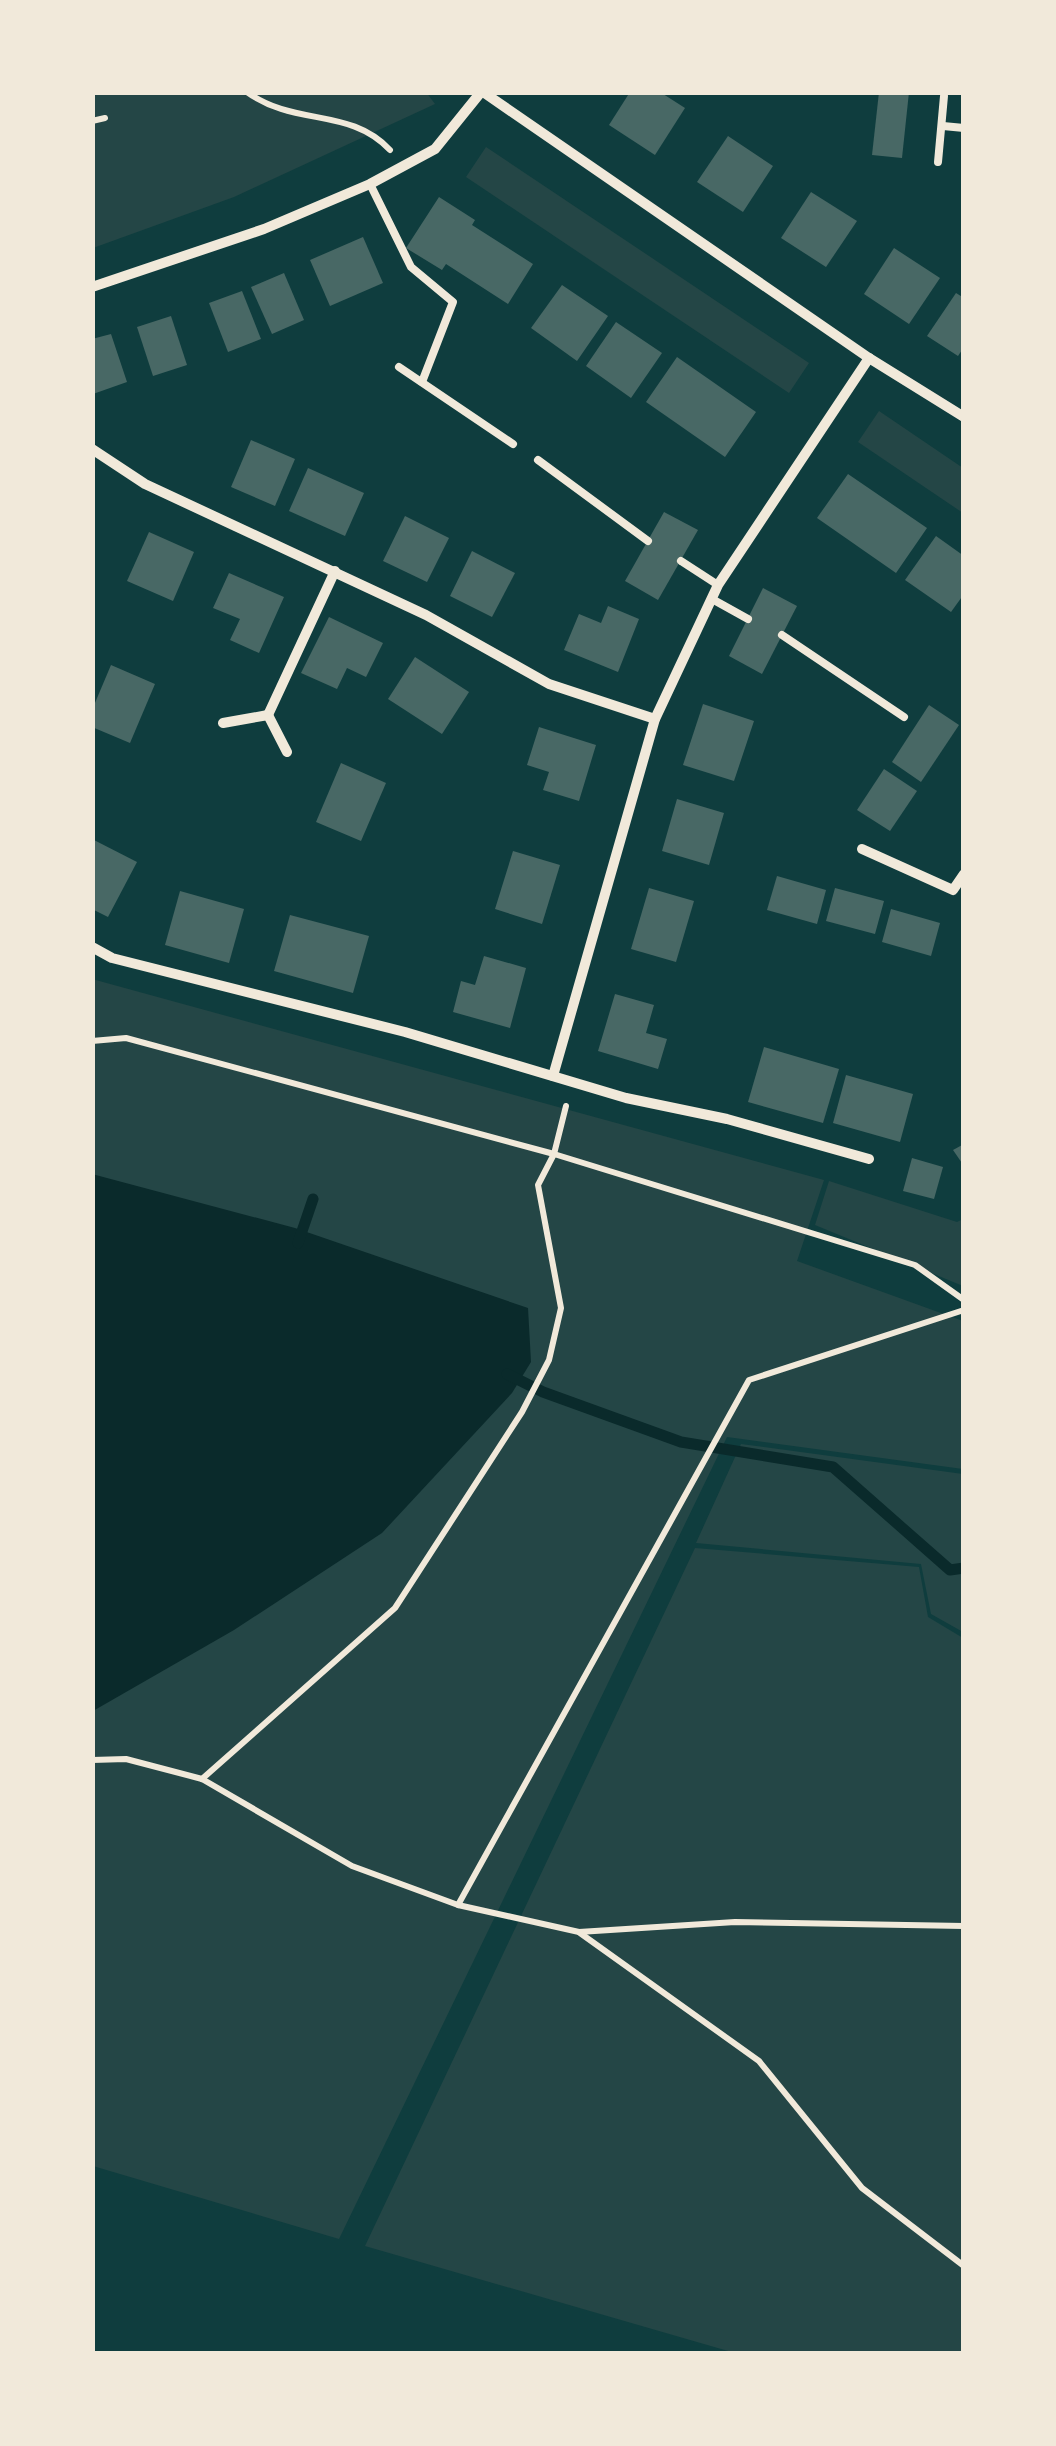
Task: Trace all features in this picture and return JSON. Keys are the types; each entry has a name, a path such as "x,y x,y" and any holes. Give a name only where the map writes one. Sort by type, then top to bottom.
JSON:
{"street":[{"path":"92,288 264,229 370,184 436,148 482,92 869,358 964,417"},
{"path":"553,1076 656,718 718,585 869,358"},
{"path":"92,449 145,484 426,615 549,684 656,718"},
{"path":"268,715 335,571"},
{"path":"223,723 268,715"},
{"path":"268,715 287,752"},
{"path":"862,849 953,890 964,874"},
{"path":"92,947 112,958 404,1032 553,1076 869,1159"}],"lane":[{"path":"938,162 944,96"},
{"path":"943,126 964,128"},
{"path":"370,184 411,268 453,302 422,382"},
{"path":"399,366 513,444"},
{"path":"538,460 648,541"},
{"path":"681,561 718,585"},
{"path":"712,599 748,619"},
{"path":"782,635 904,717"}],"path":[{"path":"247,92 293,115 362,128 379,139 404,166"},
{"path":"92,121 105,118"},
{"path":"92,1041 126,1038 554,1154 915,1265 964,1300"},
{"path":"202,1779 395,1608 522,1412 549,1360 561,1308 538,1186 554,1154 566,1108 553,1076"},
{"path":"458,1905 749,1380 964,1310"},
{"path":"92,1760 126,1759 202,1779 352,1866 458,1905 579,1932 735,1922 964,1926"},
{"path":"579,1932 759,2061 862,2188 964,2266"}],"shaded area":[{"path":"426,92 435,104 234,197 93,248 92,93"},
{"path":"486,147 809,363 789,393 466,177"},
{"path":"879,411 963,468 963,513 858,442"},
{"path":"92,979 824,1180 797,1261 963,1321 963,1469 727,1437 339,2239 93,2166"},
{"path":"92,1174 295,1228 528,1308 531,1362 512,1393 382,1533 234,1630 93,1711"},
{"path":"829,1181 957,1222 963,1219 963,1286 815,1225"},
{"path":"741,1444 963,1474 963,1632 931,1614 921,1564 696,1543"},
{"path":"695,1548 919,1567 928,1617 963,1638 963,2353 735,2353 365,2246"}],"building":[{"path":"630,92 660,92 685,108 655,155 609,125"},
{"path":"879,92 909,92 902,158 872,155"},
{"path":"728,136 773,166 743,212 697,182"},
{"path":"811,192 857,221 826,267 781,238"},
{"path":"439,197 475,220 472,225 533,264 508,304 446,264 442,270 406,248"},
{"path":"363,237 383,283 330,306 310,260"},
{"path":"894,248 940,278 909,324 864,294"},
{"path":"284,273 304,320 272,334 251,287"},
{"path":"562,285 608,316 577,361 531,328"},
{"path":"242,291 261,339 228,352 209,303"},
{"path":"956,293 964,298 964,347 958,356 927,336"},
{"path":"171,316 187,365 153,376 137,327"},
{"path":"616,322 662,353 631,398 586,366"},
{"path":"111,334 127,382 93,394 92,339"},
{"path":"677,357 756,412 725,457 646,402"},
{"path":"251,440 295,459 275,506 231,487"},
{"path":"308,468 364,493 345,536 289,511"},
{"path":"848,474 927,528 896,573 817,518"},
{"path":"664,512 698,530 658,600 625,581"},
{"path":"405,516 449,538 427,582 383,561"},
{"path":"149,532 194,552 173,601 127,581"},
{"path":"936,536 964,556 964,594 951,612 905,580"},
{"path":"472,551 515,573 492,617 450,596"},
{"path":"229,573 284,597 259,653 230,640 240,619 213,608"},
{"path":"763,588 797,606 762,674 729,656"},
{"path":"608,606 639,619 618,672 564,650 579,614 601,623"},
{"path":"329,617 383,643 366,677 347,668 337,689 301,673"},
{"path":"415,657 469,692 442,734 388,699"},
{"path":"111,665 155,684 130,743 92,727 92,710"},
{"path":"703,704 754,721 734,781 683,765"},
{"path":"929,705 959,725 921,782 892,762"},
{"path":"539,727 596,745 579,801 543,790 549,772 527,765"},
{"path":"341,763 386,783 361,841 316,822"},
{"path":"884,769 917,791 890,831 857,810"},
{"path":"677,799 724,813 709,865 662,851"},
{"path":"92,839 137,862 108,917 92,909"},
{"path":"513,851 560,865 542,924 495,909"},
{"path":"777,876 826,890 817,924 767,910"},
{"path":"649,888 694,901 676,962 631,949"},
{"path":"835,888 884,901 875,934 826,921"},
{"path":"180,891 244,909 229,963 165,945"},
{"path":"891,909 940,923 931,956 882,942"},
{"path":"290,915 369,936 353,993 274,971"},
{"path":"484,956 526,968 510,1028 453,1012 461,981 475,985"},
{"path":"615,994 654,1005 646,1033 667,1039 658,1069 598,1051"},
{"path":"764,1047 839,1069 823,1123 748,1102"},
{"path":"846,1075 913,1094 900,1142 833,1123"},
{"path":"964,1144 964,1166 953,1150"},
{"path":"912,1158 943,1167 934,1199 903,1191"}],"waterway":[{"path":"298,1243 313,1199"},
{"path":"507,1374 543,1392 681,1442 833,1467 950,1570 964,1568"}]}
